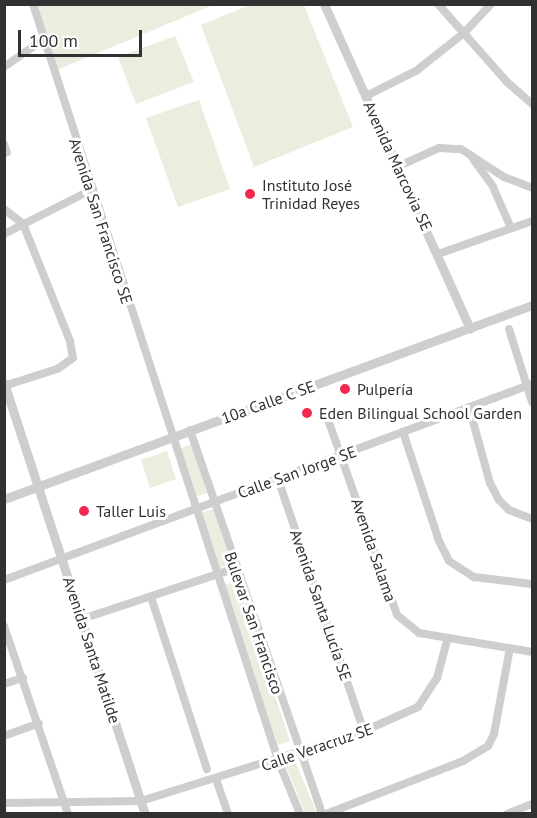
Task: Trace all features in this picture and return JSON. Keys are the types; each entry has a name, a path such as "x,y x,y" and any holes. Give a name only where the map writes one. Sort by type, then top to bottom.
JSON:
{"street":[{"name":"Avenida San Francisco SE","path":"33,4 90,190 172,436"},
{"name":"Avenida Marcovia SE","path":"324,4 399,166 470,329"},
{"path":"438,4 532,104"},
{"path":"366,96 416,70 464,33 491,4"},
{"path":"4,67 44,39"},
{"path":"4,144 7,153"},
{"path":"399,166 440,148 461,149 504,177 532,188"},
{"path":"471,156 493,187 511,228"},
{"path":"493,187 504,177"},
{"path":"4,234 90,190"},
{"path":"4,209 23,224 70,341 73,358 57,369 5,384"},
{"path":"438,254 532,221"},
{"name":"10a Calle C SE","path":"4,499 532,305"},
{"path":"509,329 530,385 532,402"},
{"name":"Avenida Santa Matilde","path":"5,384 145,813"},
{"name":"Calle San Jorge SE","path":"4,580 530,385"},
{"path":"469,407 490,483 499,500 508,510 532,519"},
{"name":"Avenida Salama","path":"327,417 397,615 419,633 532,652"},
{"name":"Bulevar San Francisco","path":"190,430 298,754 324,813"},
{"path":"403,432 438,542 449,561 474,577 532,584"},
{"name":"Bulevar San Francisco","path":"172,436 279,760 300,813"},
{"name":"Avenida Santa Lucía SE","path":"278,479 364,731"},
{"path":"82,619 236,568"},
{"path":"151,597 207,769"},
{"path":"4,626 68,813"},
{"name":"Calle Veracruz SE","path":"4,803 141,801 279,760 364,731 402,716 424,700 437,678 447,639"},
{"path":"324,813 463,761 488,746 494,734 510,648"},
{"path":"4,684 23,678"},
{"path":"4,736 39,723"},
{"path":"216,779 228,813"},
{"path":"16,813 18,802"},
{"path":"507,813 532,804"}],"green space":[{"path":"37,4 213,5 57,70"},
{"path":"252,4 304,5 353,127 254,167 201,25"},
{"path":"175,36 194,82 136,104 118,57"},
{"path":"199,100 230,189 178,207 146,118"},
{"path":"192,444 207,493 197,496 181,448"},
{"path":"167,451 176,479 150,488 141,460"},
{"path":"213,509 231,564 219,568 201,513"},
{"path":"237,581 290,741 278,745 225,585"},
{"path":"296,763 317,813 305,813 286,766"}],"place":[{"name":"Instituto José Trinidad Reyes","path":"250,194"},
{"name":"Pulpería","path":"345,389"},
{"name":"Eden Bilingual School Garden","path":"307,413"},
{"name":"Taller Luis","path":"84,511"}]}
